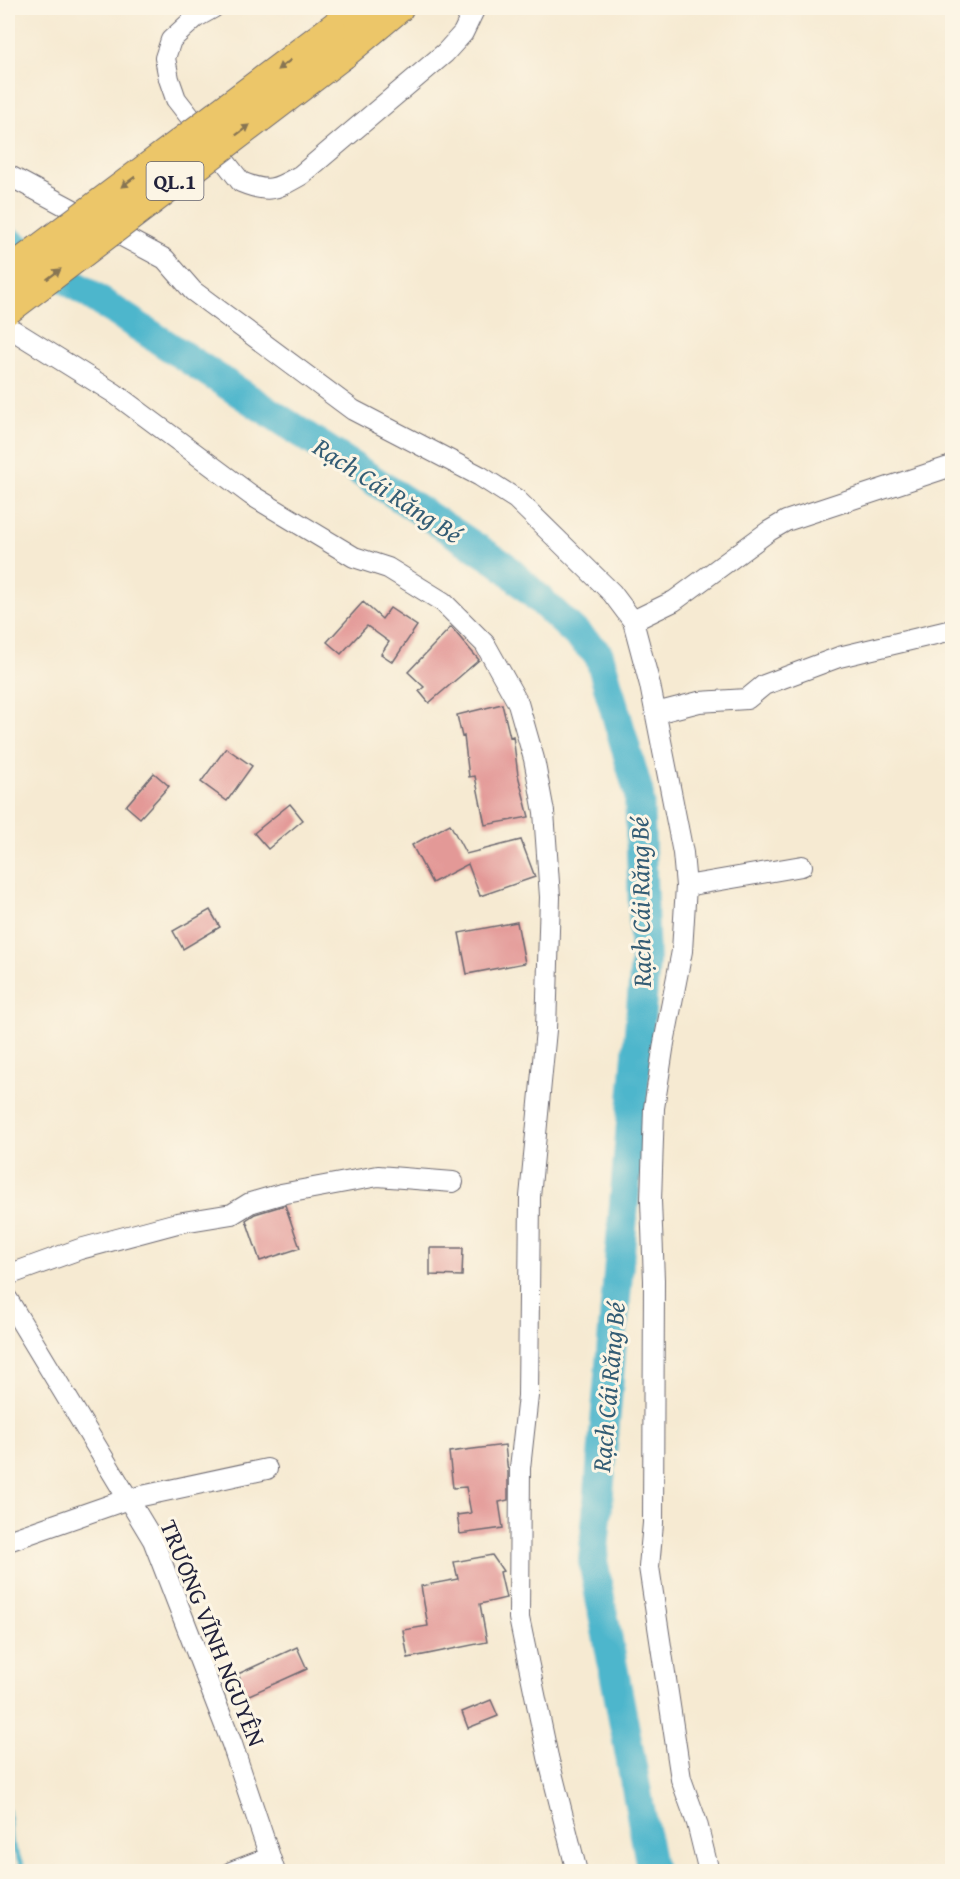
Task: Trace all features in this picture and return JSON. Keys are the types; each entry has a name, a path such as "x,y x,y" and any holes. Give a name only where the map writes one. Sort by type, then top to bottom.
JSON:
{"highway":[{"name":"QL.1","path":"8,309 337,42 359,8"},
{"name":"QL.1","path":"8,273 337,42 398,8"}],"street":[{"path":"213,8 195,18 171,39 165,58 169,79 176,99 241,182 256,188 275,189 301,175 438,59 463,33 475,8"},
{"path":"8,175 165,259 193,291 353,410 480,476 516,499 612,593 633,621 651,685 683,853 686,886 682,951 654,1108 651,1201 654,1280 653,1512 649,1567 681,1779 697,1823 709,1872"},
{"path":"8,327 114,393 251,495 354,557 388,568 443,602 485,644 518,703 534,759 544,812 550,897 546,1030 530,1197 528,1396 520,1468 519,1618 548,1757 577,1872"},
{"path":"633,621 674,601 786,521 952,465"},
{"path":"656,712 699,702 747,699 764,685 839,657 952,630"},
{"path":"686,886 802,866"},
{"path":"8,1275 80,1249 177,1223 232,1214 250,1203 281,1194 378,1176 453,1182"},
{"name":"TRƯƠNG VĨNH NGUYÊN","path":"8,1300 153,1540 232,1744 272,1864"},
{"path":"8,1541 128,1499 267,1469"},
{"path":"231,1872 272,1864"}],"building":[{"path":"363,602 382,619 390,608 417,626 393,662 381,654 389,642 367,626 341,654 327,642"},
{"path":"451,627 479,660 429,703 419,691 424,687 408,672"},
{"path":"502,704 510,737 513,736 518,775 529,817 485,825 475,776 469,777 464,736 462,737 457,715"},
{"path":"226,748 252,766 227,801 201,782"},
{"path":"154,773 169,786 140,818 126,806"},
{"path":"290,804 303,820 268,849 254,833"},
{"path":"450,824 466,854 521,840 535,877 480,896 468,864 432,883 412,845"},
{"path":"210,910 220,927 183,949 173,931"},
{"path":"517,922 525,963 467,974 459,933"},
{"path":"285,1205 300,1248 260,1261 246,1220 255,1214"},
{"path":"430,1248 463,1248 462,1276 430,1275"},
{"path":"505,1445 508,1500 499,1502 503,1528 460,1534 457,1515 471,1513 466,1487 453,1488 449,1452"},
{"path":"492,1555 503,1571 500,1572 506,1598 480,1604 487,1642 408,1658 403,1630 428,1626 421,1586 458,1579 454,1562"},
{"path":"297,1647 307,1669 247,1696 238,1674"},
{"path":"491,1700 498,1716 468,1728 462,1712"}],"waterway":[{"name":"Rạch Cái Răng Bé","path":"8,241 503,565 599,655 639,794 645,963 593,1561 652,1872"},
{"path":"8,1811 10,1840 25,1872"}]}
